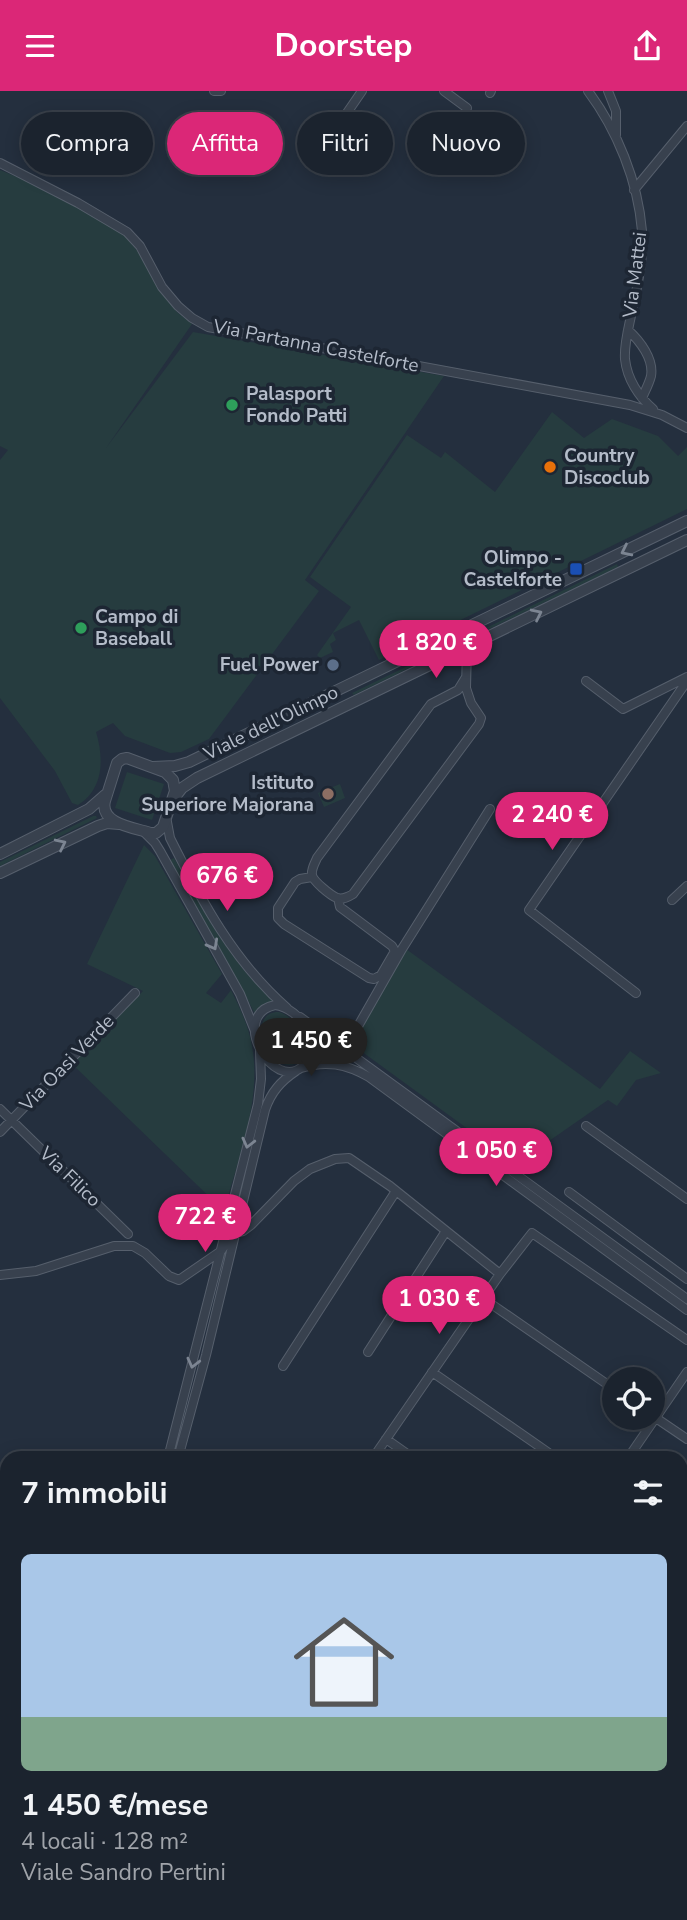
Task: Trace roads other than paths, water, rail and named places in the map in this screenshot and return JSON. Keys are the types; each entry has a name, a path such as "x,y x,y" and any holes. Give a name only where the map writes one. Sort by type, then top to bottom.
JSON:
{"street":[{"path":"214,91 221,91"},
{"path":"348,112 362,91"},
{"path":"444,91 467,108"},
{"name":"Via Mattei","path":"588,91 615,138 634,190 641,223 638,284 628,330 625,361 630,379 642,398 662,415"},
{"path":"608,91 616,111 615,138"},
{"path":"634,190 687,126"},
{"name":"Via Partanna Castelforte","path":"0,163 127,232 140,246 156,276 178,306 208,327 621,403 662,415 687,428"},
{"path":"628,330 637,338 649,359 651,374 642,398"},
{"name":"Viale dell'Olimpo","path":"153,767 189,762 687,521"},
{"name":"Viale dell'Olimpo","path":"172,800 192,781 687,540"},
{"path":"466,677 458,690 431,705 317,858 312,877 338,898 353,894 479,724 481,718 471,703 466,688 467,647"},
{"path":"586,681 623,709 687,679"},
{"path":"636,993 529,910 687,679"},
{"path":"127,758 153,767 169,774 175,791 163,827 156,833 109,819 103,807 117,763 127,758"},
{"path":"0,854 89,809 109,790"},
{"path":"345,1049 402,949 490,809"},
{"path":"167,815 170,838 225,937 246,967 267,990 287,1008 687,1299"},
{"path":"0,873 98,826 107,823 124,824"},
{"path":"136,828 150,837 160,851 240,994 260,1051 261,1079 257,1104 171,1451"},
{"path":"312,877 295,882 281,901 278,918 374,979 381,975 395,951 340,907 338,898"},
{"path":"672,900 687,886"},
{"name":"Via Oasi Verde","path":"0,1132 135,993"},
{"path":"255,1031 258,1018 264,1010 275,1005 287,1008"},
{"path":"180,1451 269,1100 278,1085 298,1069 309,1055 308,1031 300,1017"},
{"path":"260,1051 269,1063 289,1072 312,1064 331,1063 348,1067 369,1077 687,1310"},
{"name":"Via Filico","path":"0,1109 128,1234"},
{"path":"586,1126 687,1199"},
{"path":"0,1275 36,1271 114,1246 134,1245 169,1276 179,1280 221,1251 234,1233 251,1225 294,1181 310,1169 335,1159 349,1158 396,1191 500,1274"},
{"path":"283,1366 396,1191"},
{"path":"569,1192 687,1279"},
{"path":"369,1352 446,1231"},
{"path":"378,1451 500,1274 532,1233 687,1340"},
{"path":"484,1299 602,1381"},
{"path":"432,1372 546,1451"},
{"path":"665,1402 687,1372"},
{"path":"665,1425 687,1440"},
{"path":"632,1451 646,1430"},
{"path":"386,1439 403,1451"}],"place":[{"name":"Palasport Fondo Patti","path":"232,405"},
{"name":"Country Discoclub","path":"550,467"},
{"name":"Olimpo - Castelforte","path":"576,569"},
{"name":"Campo di Baseball","path":"81,628"},
{"name":"Fuel Power","path":"333,665"},
{"name":"Istituto Superiore Majorana","path":"328,794"}]}
